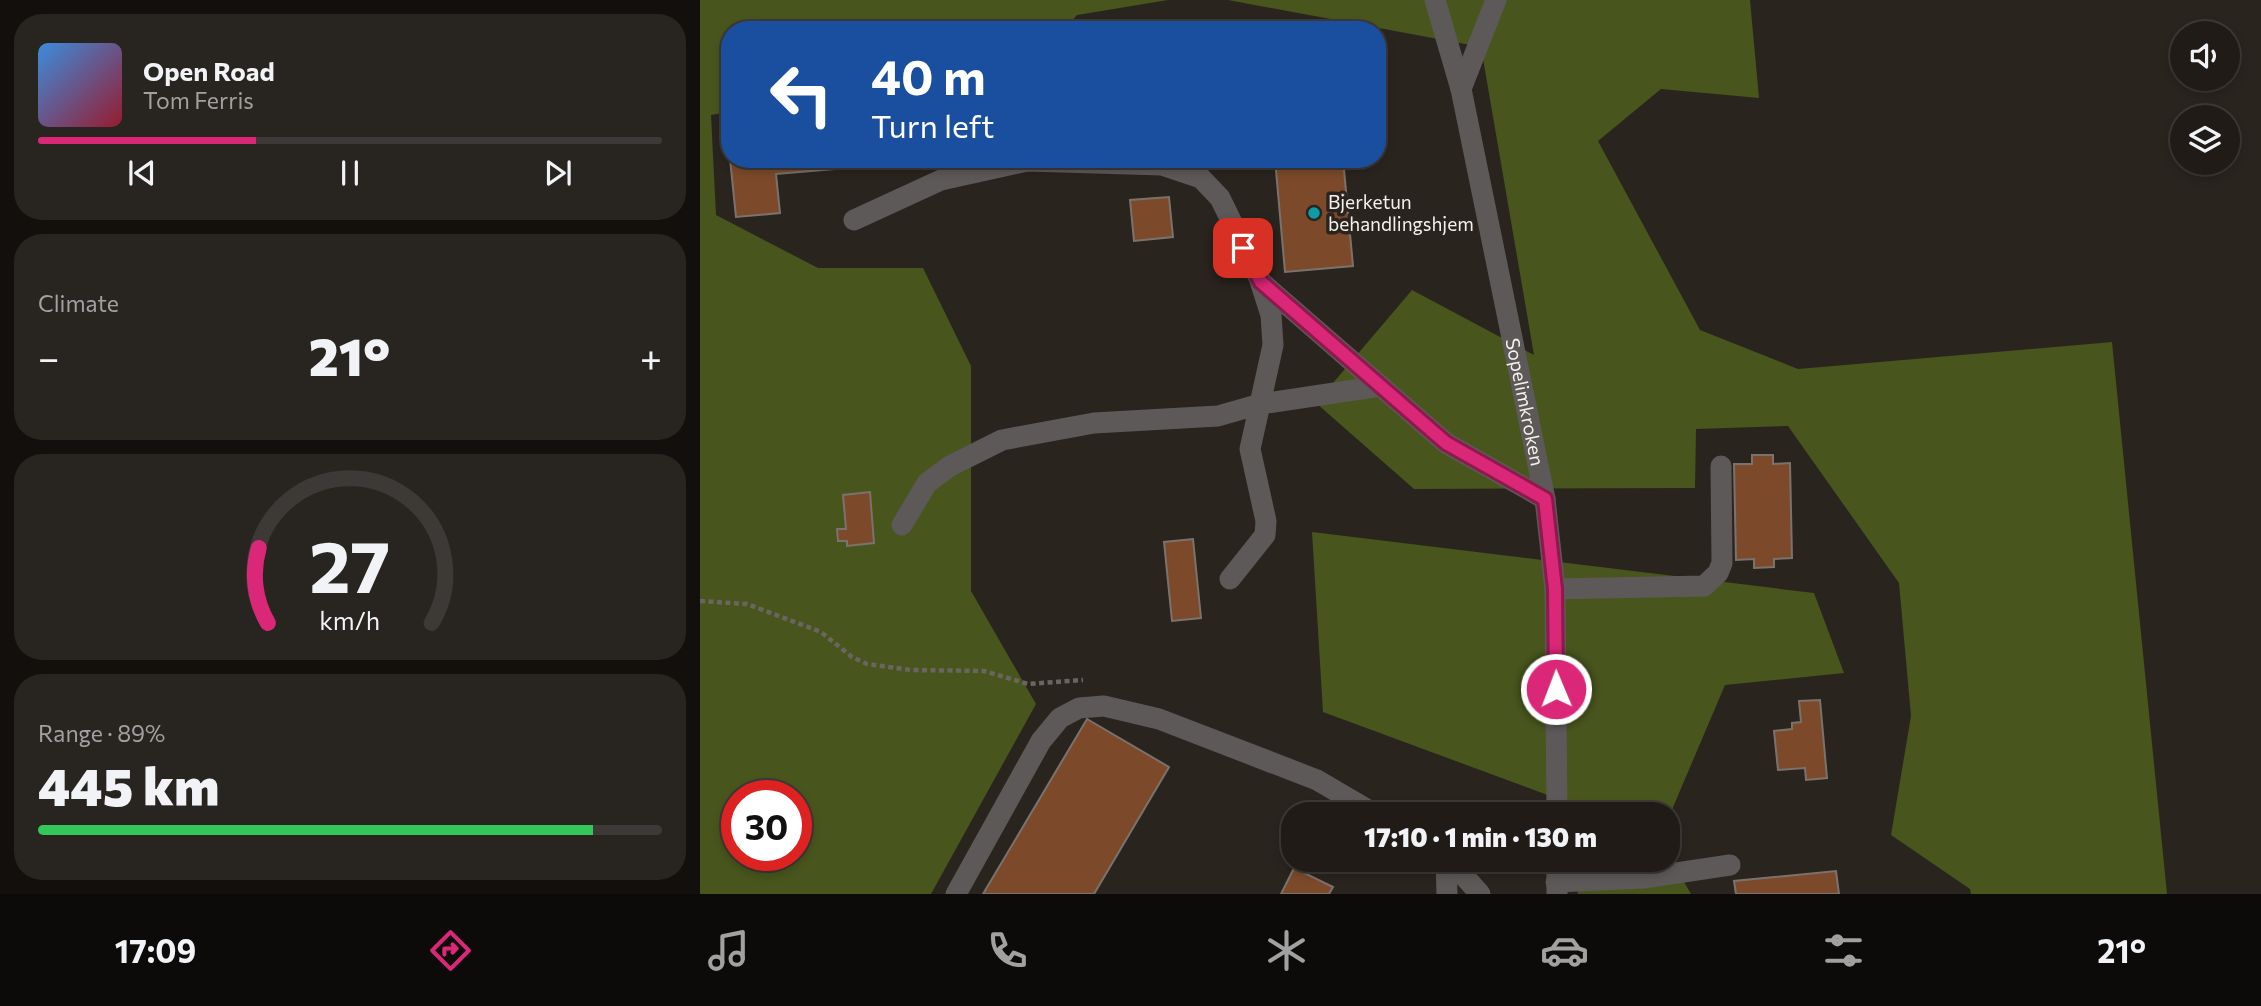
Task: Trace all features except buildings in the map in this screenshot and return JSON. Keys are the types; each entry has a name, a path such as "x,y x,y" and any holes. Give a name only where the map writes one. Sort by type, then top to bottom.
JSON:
{"street":[{"name":"Sopelimkroken","path":"1435,0 1461,89 1545,499 1555,589 1557,802"},
{"path":"1461,89 1496,0"},
{"path":"854,220 941,180 995,168"},
{"path":"1171,168 1201,178 1220,198 1261,282 1271,315 1273,345 1250,449 1266,521 1265,535 1230,579"},
{"path":"1261,282 1446,443 1545,499"},
{"path":"902,525 927,483 950,466 1002,440 1094,423 1218,416 1260,404 1381,386"},
{"path":"1555,589 1704,586 1718,573 1722,563 1721,466"},
{"path":"956,894 1041,741 1060,718 1079,708 1104,706 1159,719 1317,780 1355,802"},
{"path":"1557,888 1730,865"},
{"path":"1447,872 1447,894"},
{"path":"1459,872 1480,894"}],"path":[{"path":"700,601 747,604 821,632 852,657 867,664 911,670 984,671 1028,684 1093,681"}],"green space":[{"path":"700,0 1168,0 1077,15 1072,21 721,21 721,113 711,115 716,215 818,268 923,268 971,366 971,591 1036,704 931,894 700,894"},
{"path":"1228,0 1750,0 1759,98 1661,89 1598,141 1700,330 1798,369 2112,342 2167,894 1971,894 1970,889 1891,835 1911,716 1899,583 1788,426 1696,429 1695,488 1414,489 1316,403 1412,290 1534,355 1481,47 1386,29 1386,21 1341,21"},
{"path":"1312,532 1814,593 1844,673 1725,685 1675,802 1567,802 1323,712"},
{"path":"1576,872 1678,872 1691,894 1578,894"}],"place":[{"name":"Bjerketun behandlingshjem","path":"1314,213"}],"route":[{"path":"1243,248 1261,282 1446,443 1545,499 1555,589 1556,689"}]}
